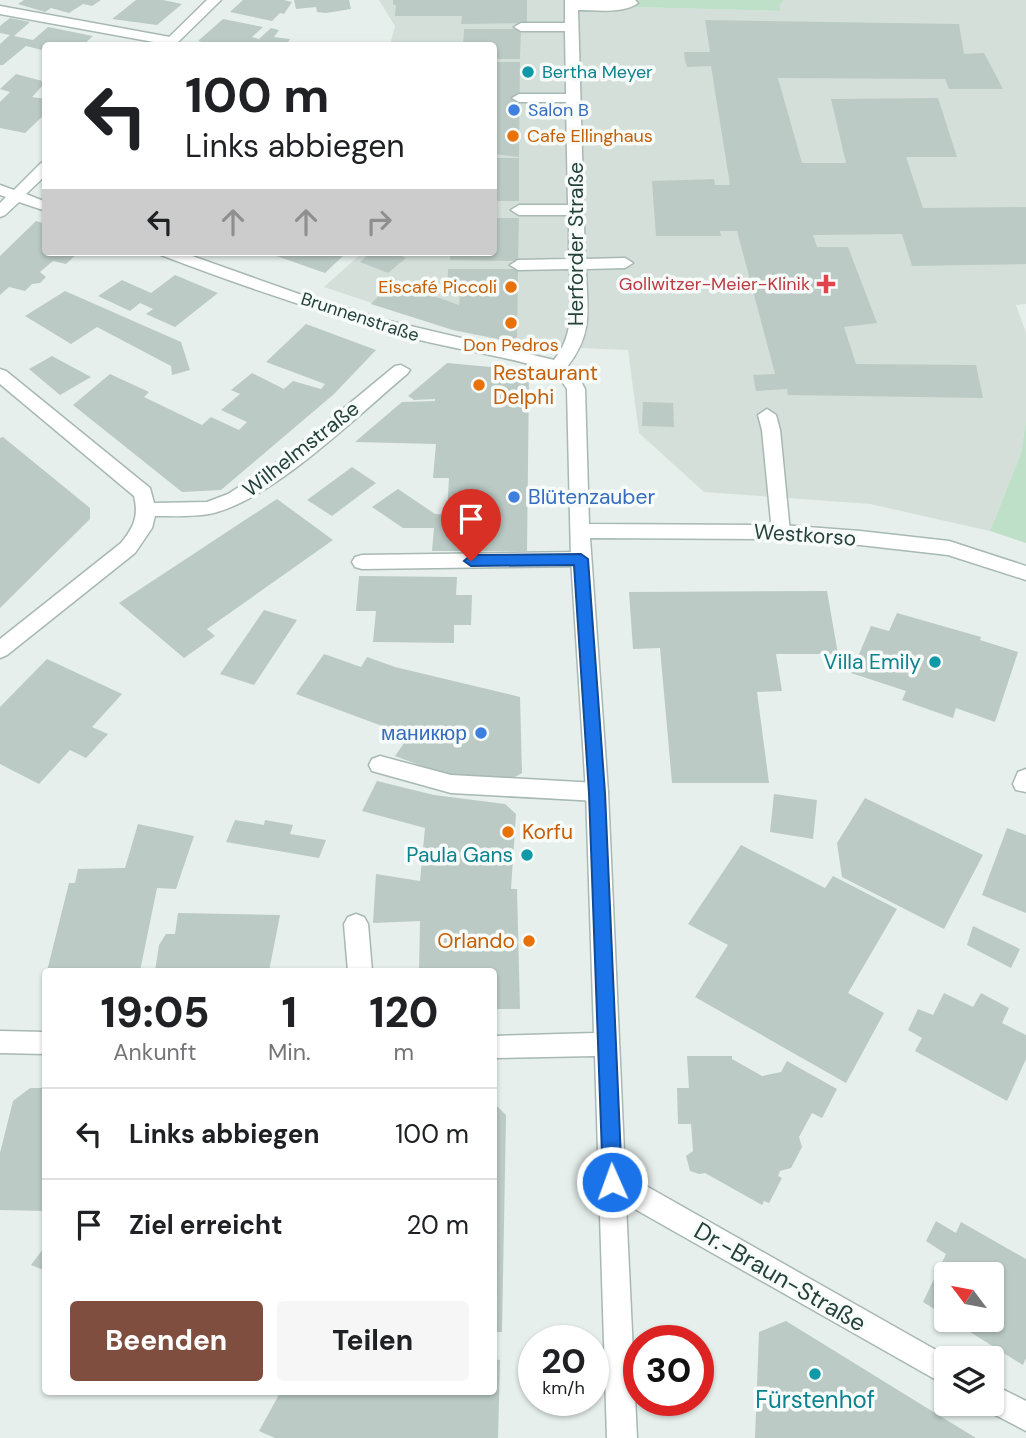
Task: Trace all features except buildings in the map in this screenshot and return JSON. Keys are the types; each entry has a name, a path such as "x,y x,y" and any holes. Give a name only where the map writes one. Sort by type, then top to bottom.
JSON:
{"street":[{"path":"169,42 215,0"},
{"path":"571,3 628,9"},
{"name":"Herforder Straße","path":"556,368 573,348 579,323 571,3"},
{"path":"0,10 163,42"},
{"path":"521,27 572,27"},
{"path":"519,98 574,98"},
{"path":"0,212 42,170"},
{"path":"0,190 42,206"},
{"path":"519,209 577,210"},
{"name":"Brunnenstraße","path":"179,256 431,340 530,359 556,368"},
{"path":"518,265 625,263"},
{"path":"556,368 572,379 576,390 581,559 597,793 622,1438"},
{"name":"Wilhelmstraße","path":"147,510 208,508 235,499 271,477 401,370"},
{"path":"0,375 143,493 147,510 144,528 128,548 0,650"},
{"path":"767,415 771,430 780,532"},
{"name":"Westkorso","path":"580,531 780,532 949,548 1026,573"},
{"path":"362,562 581,559"},
{"path":"380,765 451,784 597,793"},
{"path":"356,924 360,968"},
{"path":"0,1042 42,1043"},
{"path":"497,1047 607,1044"},
{"name":"Dr.-Braun-Straße","path":"612,1182 934,1365"},
{"path":"1004,1405 1026,1417"}],"shaded area":[{"name":"Gollwitzer-Meier-Klinik","path":"379,0 627,0 632,7 779,11 778,5 784,0 1026,0 1026,304 1016,305 1026,333 1026,420 1021,453 990,531 870,504 704,492 639,433 628,350 529,346 453,330 324,287 359,256 497,256 497,42 391,42 395,26"}],"green space":[{"path":"627,0 784,0 779,5 780,11 632,7"},
{"path":"1026,420 1026,543 990,531 1021,453"}],"place":[{"name":"Bertha Meyer","path":"528,72"},
{"name":"Salon B","path":"514,110"},
{"name":"Cafe Ellinghaus","path":"513,136"},
{"name":"Gollwitzer-Meier-Klinik","path":"826,284"},
{"name":"Eiscafé Piccoli","path":"511,287"},
{"name":"Don Pedros","path":"511,323"},
{"name":"Restaurant Delphi","path":"479,385"},
{"name":"Blütenzauber","path":"514,497"},
{"name":"Villa Emily","path":"935,662"},
{"name":"маникюр","path":"481,733"},
{"name":"Korfu","path":"508,832"},
{"name":"Paula Gans","path":"527,855"},
{"name":"Orlando","path":"529,941"},
{"name":"Fürstenhof","path":"815,1374"}],"route":[{"path":"471,561 581,559 597,793 612,1182"}]}
